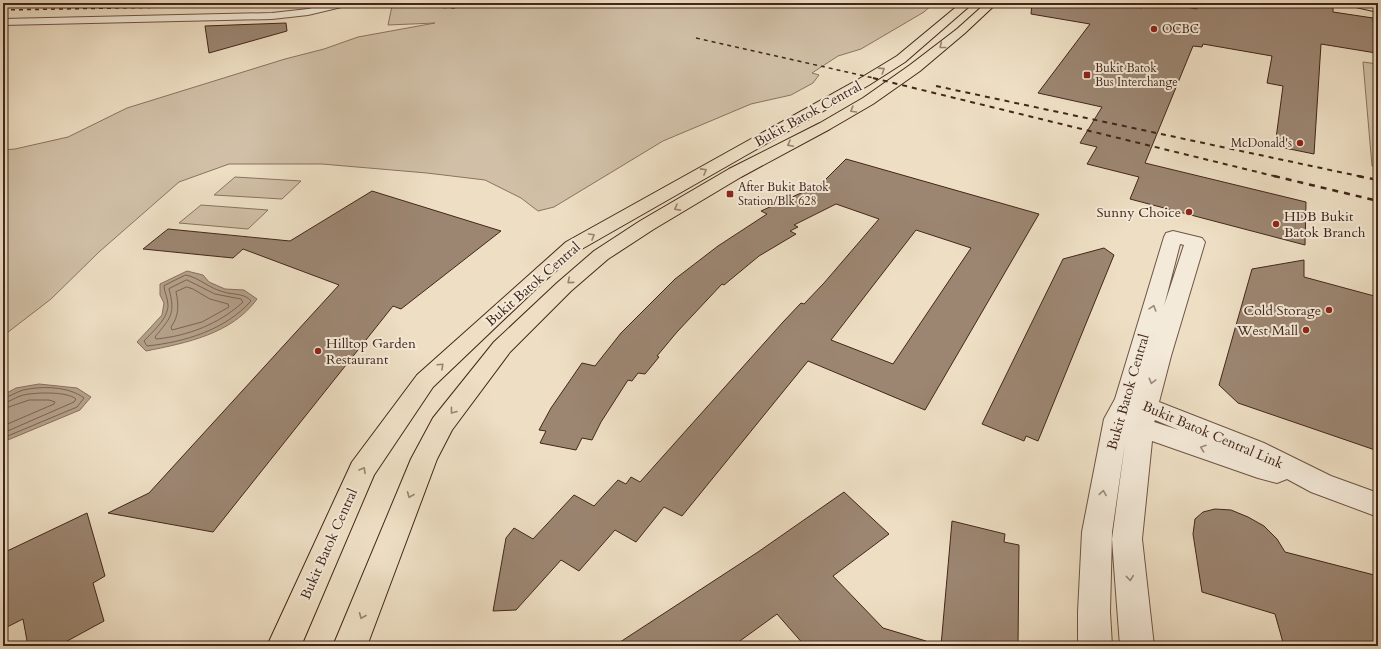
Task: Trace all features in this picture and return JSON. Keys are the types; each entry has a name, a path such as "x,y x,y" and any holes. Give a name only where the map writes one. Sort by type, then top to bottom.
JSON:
{"main road":[{"name":"Bukit Batok Central","path":"284,646 362,470 425,381 533,280 573,246 864,82 901,59 968,3"},
{"name":"Bukit Batok Central","path":"350,646 424,459 442,425 502,347 564,286 601,255 647,225 735,173 868,102 915,68 955,36 992,3"}],"street":[{"path":"3,21 275,13 333,3"},
{"path":"3,21 272,16 308,12 346,3"},
{"path":"1351,3 1378,9"},
{"path":"1374,3 1378,4"},
{"name":"Bukit Batok Central","path":"1095,646 1094,612 1097,532 1108,463 1159,356 1184,239"},
{"name":"Bukit Batok Central","path":"1132,413 1126,539 1138,646"},
{"name":"Bukit Batok Central Link","path":"1132,413 1258,468 1321,484 1378,505"}],"shaded area":[{"path":"397,3 934,3 924,12 861,49 838,56 812,73 819,75 813,83 791,95 751,104 663,141 554,207 538,211 521,198 485,180 427,173 322,164 229,164 179,182 99,252 51,299 3,336 3,150 15,149 68,137 127,108 285,59 324,49 358,37 435,23 388,25 392,6"},
{"path":"1363,62 1378,64 1378,167 1372,166"},
{"path":"235,177 301,181 282,199 214,195"},
{"path":"201,205 268,210 248,229 179,223"}],"water":[{"path":"187,271 203,275 209,282 225,289 244,290 257,299 247,311 235,321 221,329 192,340 146,351 137,342 162,315 164,303 160,295 160,284"},
{"path":"39,384 77,388 91,397 80,410 3,442 3,395 16,388"}],"building":[{"path":"1032,3 1113,3 1142,8 1146,3 1161,3 1197,9 1198,3 1313,3 1333,6 1333,12 1373,18 1376,53 1321,44 1314,154 1275,146 1283,86 1267,83 1272,56 1203,44 1202,47 1193,46 1145,163 1306,202 1305,245 1130,199 1139,177 1087,164 1097,147 1080,143 1102,107 1038,93 1090,24 1031,14"},
{"path":"286,23 287,31 209,53 205,26"},
{"path":"846,159 1039,214 925,410 808,361 682,516 664,507 636,542 615,530 579,571 561,560 516,610 493,611 506,538 514,528 533,539 574,495 594,506 618,480 626,484 631,477 640,482 783,322 801,303 804,304 824,283 879,219 836,204 794,225 798,227 790,231 796,234 759,256 724,285 722,284 677,332 657,356 659,357 645,374 638,373 632,381 628,380 601,422 592,440 582,438 576,450 540,443 546,431 539,430 551,408 582,363 595,366 621,333 675,279 718,246 767,214 761,211 821,184","holes":["916,230 971,248 893,364 831,340"]},
{"path":"372,191 501,231 401,309 393,306 213,532 108,513 149,493 339,285 243,249 233,258 143,249 168,229 290,241"},
{"path":"1104,248 1114,255 1038,441 1026,436 1024,441 982,424 1063,259"},
{"name":"West Mall","path":"1304,260 1304,277 1378,297 1378,451 1238,403 1219,385 1252,269"},
{"path":"844,492 889,534 833,576 883,628 926,641 926,646 805,646 777,614 733,646 614,646 758,552"},
{"path":"1215,509 1231,510 1264,526 1277,539 1285,552 1378,576 1378,646 1284,646 1275,614 1202,592 1193,534 1195,519 1203,512"},
{"path":"87,513 105,576 93,583 104,621 58,646 28,646 23,619 3,629 3,553"},
{"path":"952,521 1005,534 1004,542 1019,545 1018,646 941,646"}],"railway":[{"path":"3,10 350,4 458,8"},
{"path":"696,38 878,79"},
{"path":"873,78 1278,177"},
{"path":"936,86 1363,177"},
{"path":"1274,176 1378,201"},
{"path":"1358,176 1363,177"},
{"path":"1363,177 1378,180"}],"place":[{"name":"OCBC","path":"1154,29"},
{"name":"Bukit Batok Bus Interchange","path":"1087,75"},
{"name":"McDonald's","path":"1300,143"},
{"name":"After Bukit Batok Station/Blk 628","path":"730,194"},
{"name":"Sunny Choice","path":"1189,212"},
{"name":"HDB Bukit Batok Branch","path":"1276,224"},
{"name":"Cold Storage","path":"1329,310"},
{"name":"West Mall","path":"1306,330"},
{"name":"Hilltop Garden Restaurant","path":"318,351"}]}
